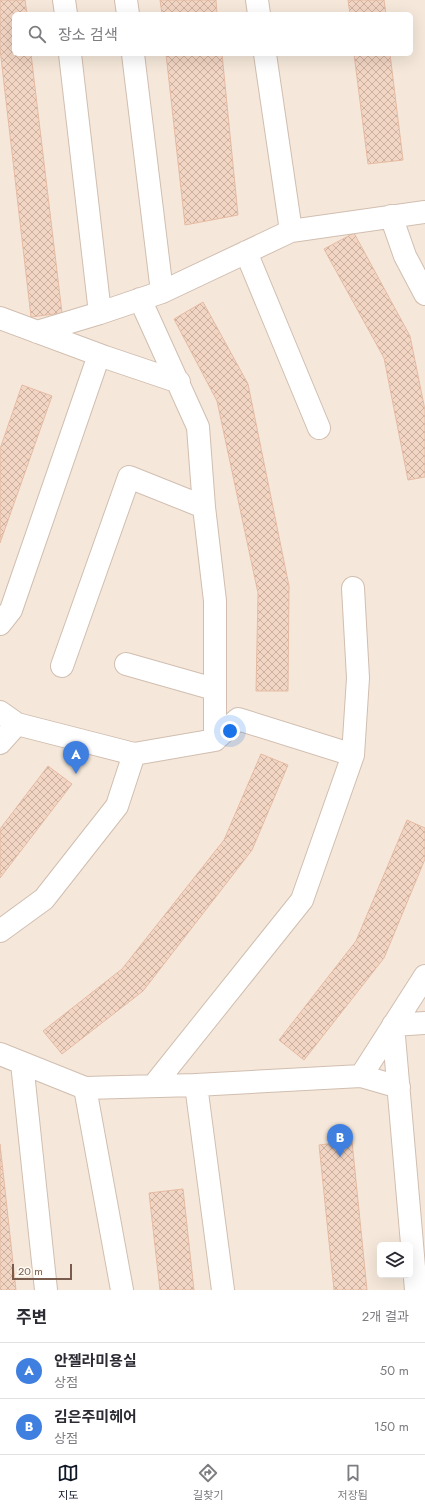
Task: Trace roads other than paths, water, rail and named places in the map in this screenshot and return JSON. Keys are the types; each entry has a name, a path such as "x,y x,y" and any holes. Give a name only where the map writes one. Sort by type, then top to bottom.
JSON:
{"street":[{"path":"64,0 66,12"},
{"path":"126,0 128,12"},
{"path":"257,0 259,12"},
{"path":"70,56 100,313"},
{"path":"133,56 162,292"},
{"path":"265,56 291,231"},
{"path":"37,332 162,292 291,231 425,212"},
{"path":"391,216 415,256 425,294"},
{"path":"246,252 319,428"},
{"path":"140,299 179,382 198,427 204,507 215,601 215,740"},
{"path":"0,318 99,355 179,382"},
{"path":"0,624 11,610 99,355"},
{"path":"62,666 129,477 204,507"},
{"path":"154,1085 302,900 353,755 358,678 353,588"},
{"path":"126,664 214,689"},
{"path":"0,742 9,718 134,754 215,740 238,719 353,755"},
{"path":"0,931 44,899 117,806 134,754"},
{"path":"361,1076 393,1025 421,987"},
{"path":"393,1025 425,1023"},
{"path":"393,1025 416,1290"},
{"path":"0,1054 85,1088 196,1085 361,1076 399,1087"},
{"path":"22,1063 46,1290"},
{"path":"196,1085 223,1290"},
{"path":"85,1088 122,1290"}],"place":[{"name":"안젤라미용실","path":"76,774"},
{"name":"김은주미헤어","path":"340,1157"}]}
